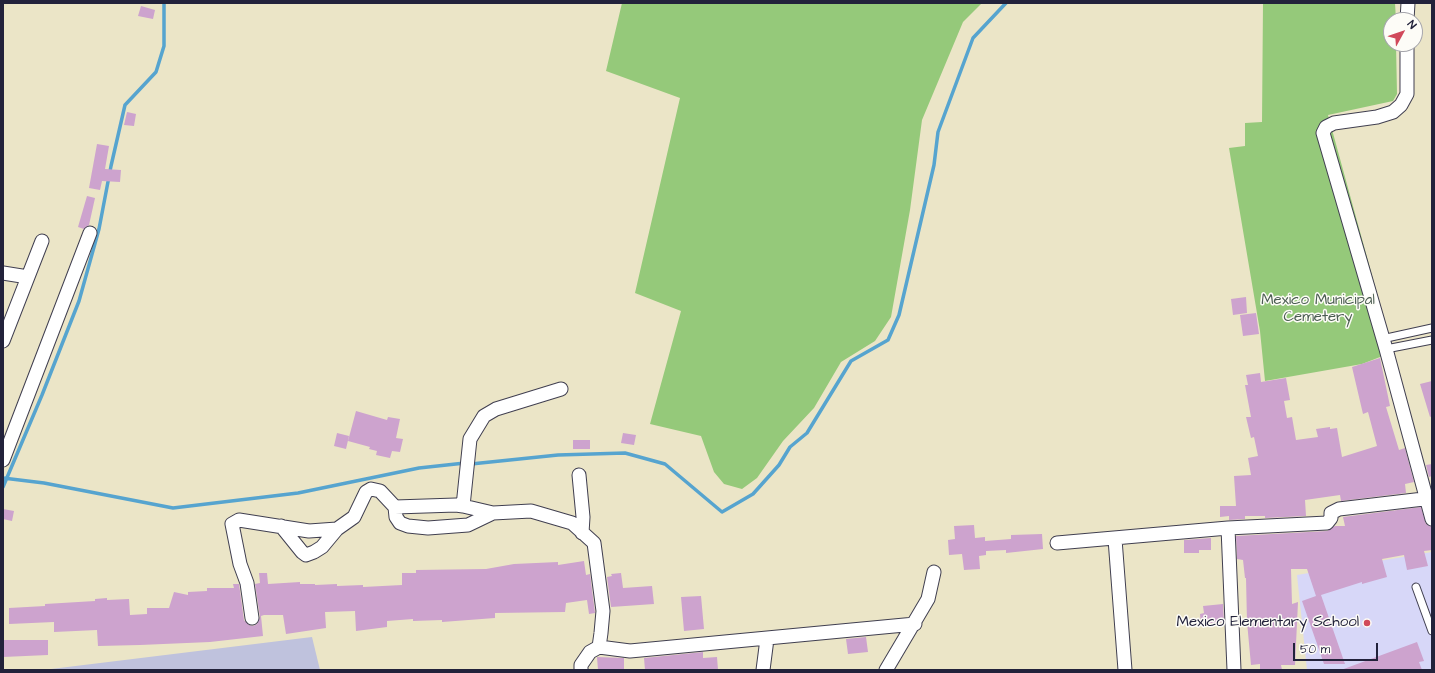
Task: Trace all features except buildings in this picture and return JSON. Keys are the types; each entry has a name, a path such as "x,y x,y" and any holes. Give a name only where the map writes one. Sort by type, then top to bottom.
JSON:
{"street":[{"path":"1407,52 1407,94 1401,106 1393,112 1377,117 1334,123 1326,127 1323,133 1429,499 1432,519"},
{"path":"3,460 90,233"},
{"path":"3,341 6,328 42,241"},
{"path":"3,273 28,277"},
{"path":"463,506 470,439 484,416 496,409 561,389"},
{"path":"579,476 583,517 582,533"},
{"path":"281,526 302,552 306,555 314,552 322,547 337,529 354,516 366,492 371,489 380,491 395,507 396,517 400,523 408,526 428,528 468,525 494,514 531,511 572,523 594,543 601,586 603,611 598,647"},
{"path":"1057,543 1228,528 1327,522 1331,518 1331,513 1339,509 1429,499"},
{"path":"395,507 456,504 494,514"},
{"path":"252,618 247,583 240,564 232,524 239,520 309,531 337,529"},
{"path":"1228,528 1234,670"},
{"path":"1115,539 1125,670"},
{"path":"886,670 915,624 928,600 934,572"},
{"path":"580,670 581,665 590,652 598,647 630,651 915,624"},
{"path":"763,670 767,639"}],"lane":[{"path":"1384,344 1432,328"},
{"path":"1384,344 1432,340"},
{"path":"1416,587 1432,631"}],"shaded area":[{"name":"Mexico Elementary School","path":"1432,552 1432,670 1307,670 1297,575"},
{"path":"312,637 320,670 43,670"}],"green space":[{"path":"622,3 982,3 963,22 922,120 910,210 891,317 875,341 841,362 814,408 783,441 757,478 742,489 724,484 714,472 701,436 650,424 681,311 635,293 680,98 606,71"},
{"name":"Mexico Municipal Cemetery","path":"1263,3 1395,3 1396,12 1383,12 1383,52 1396,52 1397,94 1393,101 1328,115 1393,352 1362,364 1265,381 1260,331 1229,148 1245,146 1245,123 1262,122"}],"waterway":[{"path":"3,487 42,395 79,301 99,229 125,105 156,72 164,46 164,3"},
{"path":"471,464 558,455 625,453 665,464 722,512 753,494 779,465 790,447 807,433 851,361 888,340 899,315 934,165 938,132 973,38 1006,3"},
{"path":"3,478 44,483 173,508 298,493 419,468 465,463"}],"place":[{"name":"Mexico Elementary School","path":"1367,623"}]}
